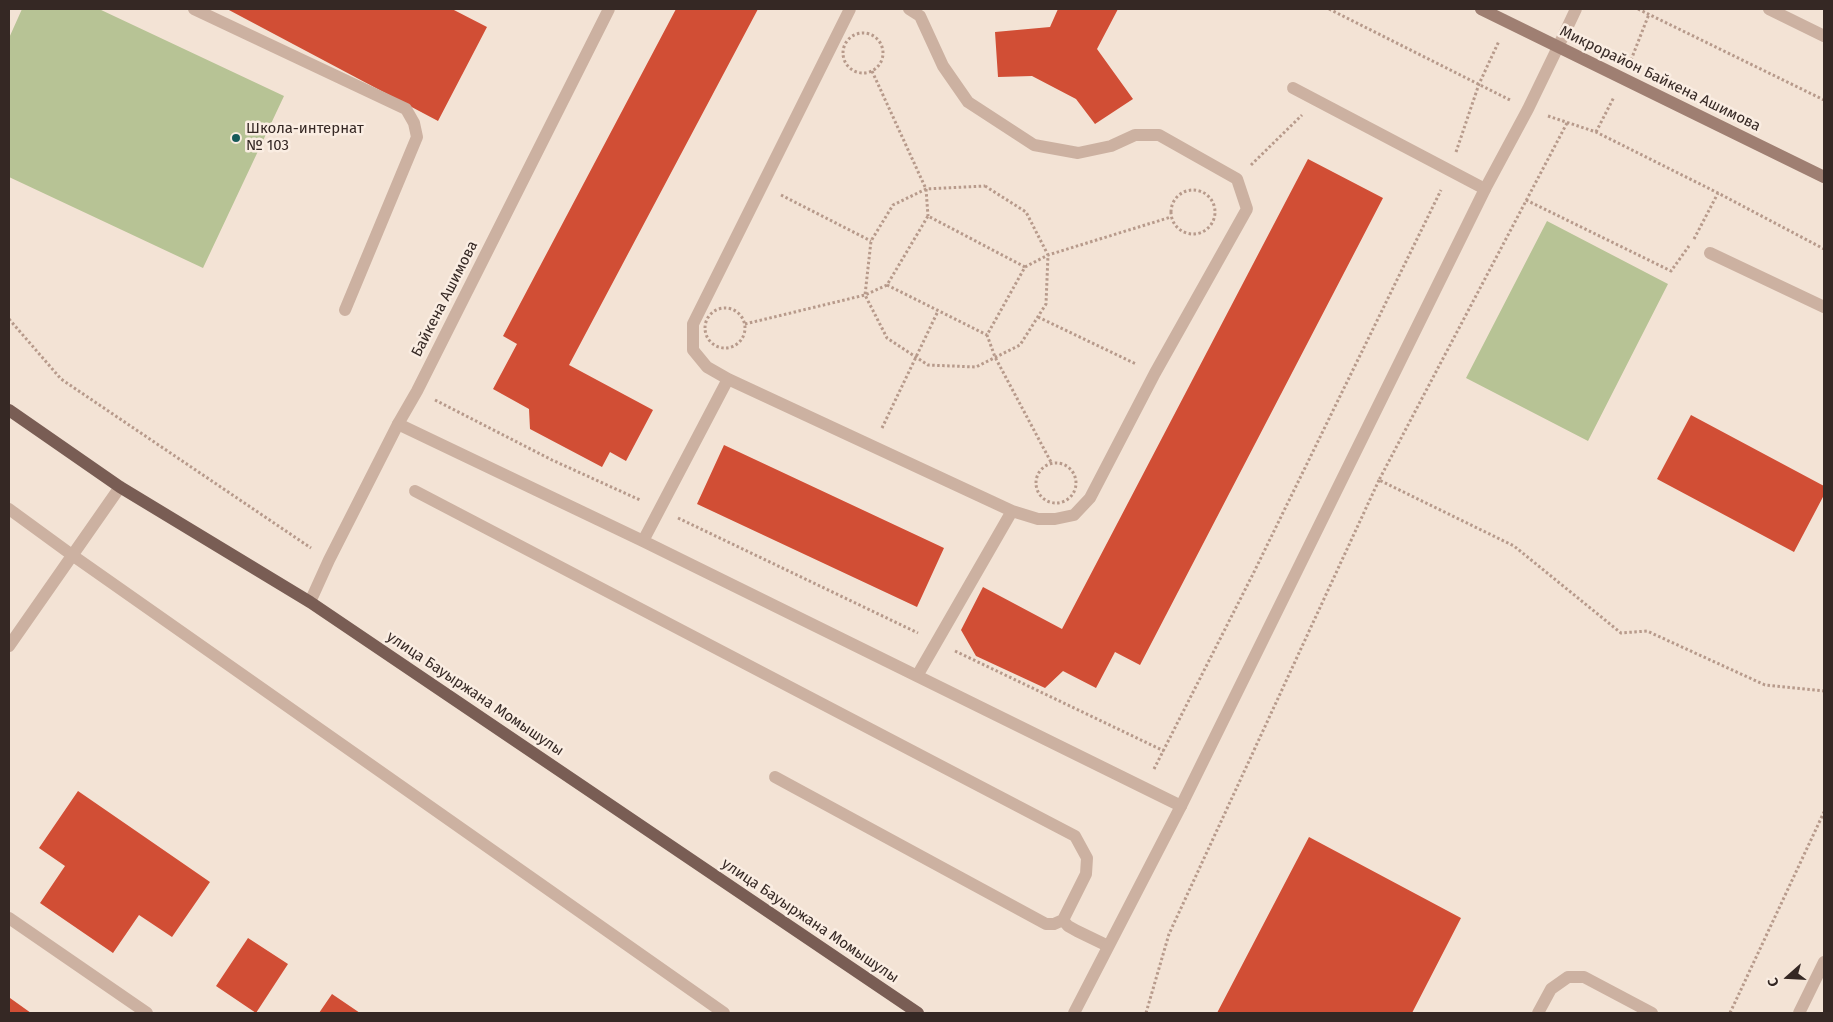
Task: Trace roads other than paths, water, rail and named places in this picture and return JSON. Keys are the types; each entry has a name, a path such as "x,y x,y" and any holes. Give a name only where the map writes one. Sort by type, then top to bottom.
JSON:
{"main road":[{"name":"улица Бауыржана Момышулы","path":"9,410 120,487 310,602 918,1013"}],"street":[{"path":"194,9 406,109 414,123 417,137 345,310"},
{"name":"Байкена Ашимова","path":"310,602 328,560 398,424 418,391 609,9"},
{"path":"850,9 693,324 693,350 707,367 728,379 1012,511 1038,519 1055,519 1074,515 1090,498 1155,373 1247,209 1236,180 1159,135 1135,135 1111,146 1078,153 1034,145 968,102 943,66 920,16 909,9"},
{"name":"Микрорайон Байкена Ашимова","path":"1481,9 1824,177"},
{"path":"1074,1013 1181,806 1484,189 1528,109 1576,9"},
{"path":"1769,9 1824,36"},
{"path":"1293,88 1484,189"},
{"path":"1710,253 1824,307"},
{"path":"643,541 728,379"},
{"path":"398,424 643,541 1181,806"},
{"path":"9,646 120,487"},
{"path":"415,491 1075,836 1087,858 1086,874 1063,920 1054,924 1046,924 775,777"},
{"path":"9,509 724,1013"},
{"path":"917,676 1012,511"},
{"path":"9,918 147,1013"},
{"path":"1063,920 1076,931 1108,946"},
{"path":"1799,1013 1824,962"},
{"path":"1538,1013 1551,990 1568,977 1584,977 1652,1013"}],"place":[{"name":"Школа-интернат № 103","path":"236,138"}]}
